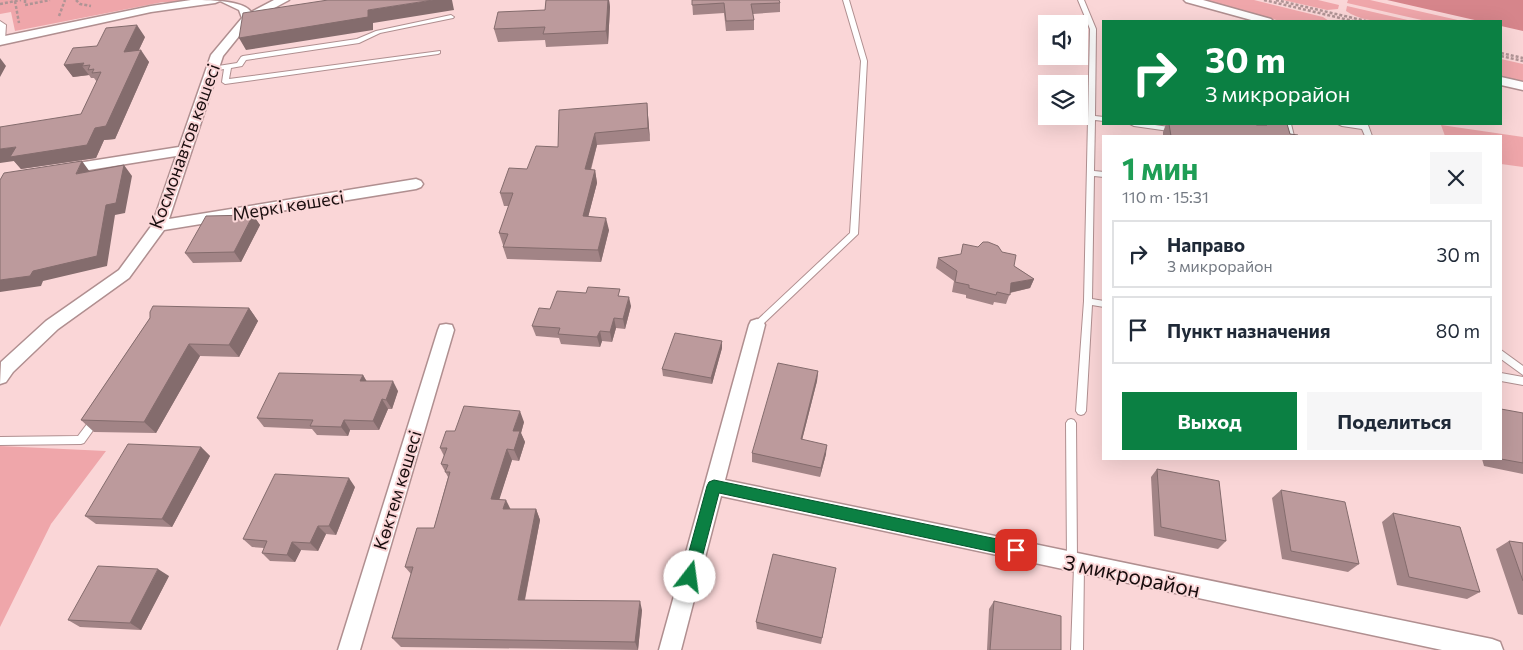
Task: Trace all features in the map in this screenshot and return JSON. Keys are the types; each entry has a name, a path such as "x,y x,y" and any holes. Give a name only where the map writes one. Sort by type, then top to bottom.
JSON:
{"street":[{"path":"1,40 151,9 215,0"},
{"path":"225,0 244,8 248,18"},
{"name":"Космонавтов көшесі","path":"2,371 52,325 124,274 159,226 217,55 248,18 283,0"},
{"path":"1190,0 1263,20"},
{"path":"1502,81 1523,86"},
{"path":"49,171 185,150"},
{"name":"Меркі көшесі","path":"159,226 416,184"},
{"path":"670,650 757,325"},
{"name":"Көктем көшесі","path":"349,650 446,330"},
{"name":"3 микрорайон","path":"714,486 1455,646 1492,650"}],"lane":[{"path":"757,325 854,234 864,61 846,0"},
{"path":"1081,0 1094,29 1088,301 1081,411"},
{"path":"212,69 240,65 243,58 359,41 378,32 451,17"},
{"path":"0,23 3,25 1,40"},
{"path":"228,66 225,82 438,52"},
{"path":"1092,118 1102,120"},
{"path":"1142,125 1181,130"},
{"path":"1350,125 1365,127 1368,135"},
{"path":"1091,173 1102,175"},
{"path":"1088,301 1102,304"},
{"path":"1502,355 1523,371"},
{"path":"1502,377 1523,381"},
{"path":"0,441 81,440 100,413"},
{"path":"1070,423 1076,563 1077,650"}],"path":[{"path":"0,4 21,0"},
{"path":"25,0 25,5 50,0"},
{"path":"56,23 65,0"},
{"path":"76,0 80,4 87,6"},
{"path":"1264,0 1349,20"},
{"path":"1276,0 1362,20"},
{"path":"15,1 20,30"},
{"path":"1502,55 1523,60"}],"shaded area":[{"path":"0,0 190,0 173,3 163,2 15,31 11,12 0,14"},
{"path":"1206,0 1254,0 1323,17 1328,20 1276,20"},
{"path":"1283,0 1318,0 1339,5 1338,9 1327,10"},
{"path":"1348,0 1370,0 1458,20 1422,20 1347,3"},
{"path":"1387,0 1523,0 1523,31 1502,26 1502,20 1475,20"},
{"path":"1347,6 1408,20 1369,20 1346,11"},
{"path":"1502,59 1523,64 1523,82 1502,77"},
{"path":"1441,125 1523,137 1523,167 1502,164 1502,135 1445,135"},
{"path":"0,446 106,451 51,524 0,627"}],"building":[{"path":"328,0 433,0 368,10 368,17 239,38 243,13"},
{"path":"546,0 608,0 606,31 543,34 545,27 494,29 498,12 545,10"},
{"path":"692,0 779,0 780,3 751,4 754,20 726,21 724,3 692,5"},
{"path":"137,25 124,52 141,50 106,126 95,128 87,145 10,157 16,147 0,149 0,127 81,114 101,72 92,73 94,69 88,70 90,65 82,66 84,63 64,65 73,48 97,46 106,28"},
{"path":"647,103 648,128 595,133 585,169 595,170 583,216 606,218 598,250 503,247 508,234 499,233 513,193 500,193 509,168 527,169 536,146 558,147 559,110"},
{"path":"1169,125 1287,125 1290,134 1298,135 1171,135"},
{"path":"82,161 76,174 124,165 116,203 106,205 97,256 33,271 30,276 0,280 0,180 4,173"},
{"path":"253,215 234,252 185,253 206,216"},
{"path":"983,242 998,246 1002,252 1016,255 1014,266 1034,279 1011,283 1010,295 997,292 996,295 955,282 957,271 938,258 961,254 963,244 978,247"},
{"path":"588,287 620,289 618,296 629,297 623,319 614,318 610,332 600,331 597,337 558,334 560,328 532,326 539,308 550,309 557,291 586,293"},
{"path":"153,306 249,308 229,345 189,344 144,422 81,420 150,318"},
{"path":"675,333 722,341 711,378 662,369"},
{"path":"778,363 818,371 801,439 827,445 821,468 752,453"},
{"path":"279,373 363,375 360,381 393,381 386,400 382,399 373,421 344,420 341,427 310,426 313,420 257,418"},
{"path":"464,406 520,411 513,431 520,431 514,450 507,449 491,499 506,500 503,509 536,509 518,600 640,601 635,642 392,638 413,567 405,567 417,528 434,528 450,472 445,472 448,465 441,464 447,448 440,448 446,431 455,431"},
{"path":"1502,409 1523,413 1523,463 1502,459"},
{"path":"128,444 201,447 162,519 85,516"},
{"path":"1157,469 1219,481 1226,541 1161,527"},
{"path":"275,474 349,478 329,526 318,526 310,543 292,542 287,555 262,553 267,541 243,539"},
{"path":"1281,490 1345,502 1359,564 1291,551"},
{"path":"1393,513 1460,527 1480,592 1409,577"},
{"path":"1509,541 1523,543 1523,581"},
{"path":"773,554 836,568 822,638 756,622"},
{"path":"98,566 158,569 130,623 68,620"},
{"path":"994,601 1061,616 1061,650 990,650"}],"route":[{"path":"690,577 714,486 1016,550"}]}
